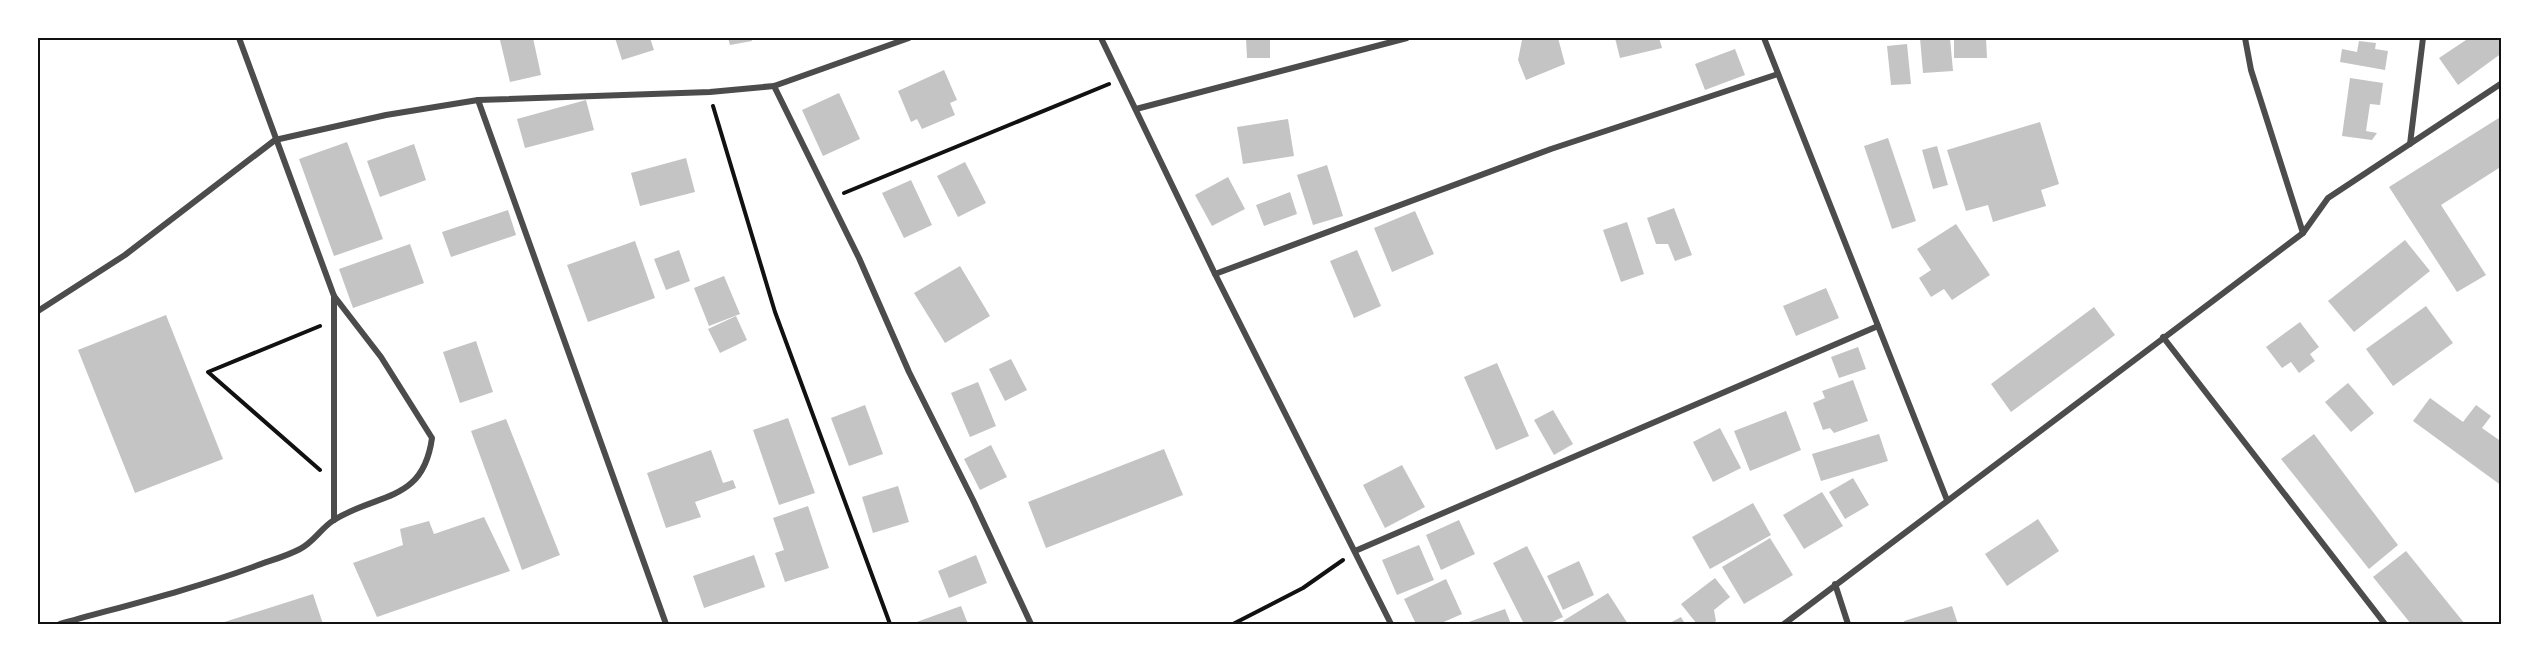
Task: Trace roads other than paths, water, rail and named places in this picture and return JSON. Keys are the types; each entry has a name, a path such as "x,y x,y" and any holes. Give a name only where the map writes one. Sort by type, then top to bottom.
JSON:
{"street":[{"path":"60,624 217,580 298,550 310,543 334,520 404,488 421,476 429,458 432,438 381,357 334,296 239,38"},
{"path":"38,311 125,255 275,140 386,115 478,100 710,92 774,86 909,38"},
{"path":"1101,38 1215,274 1391,624"},
{"path":"1136,109 1407,38"},
{"path":"1764,38 1947,500"},
{"path":"2246,38 2251,70 2302,233"},
{"path":"2410,144 2423,38"},
{"path":"1215,274 1551,149 1778,74"},
{"path":"1784,624 2302,233 2328,198 2502,83"},
{"path":"774,86 830,199 909,372 973,500 1031,624"},
{"path":"478,100 666,624"},
{"path":"334,296 334,520"},
{"path":"1355,551 1878,326"},
{"path":"2163,337 2385,624"},
{"path":"1836,584 1848,624"}]}
